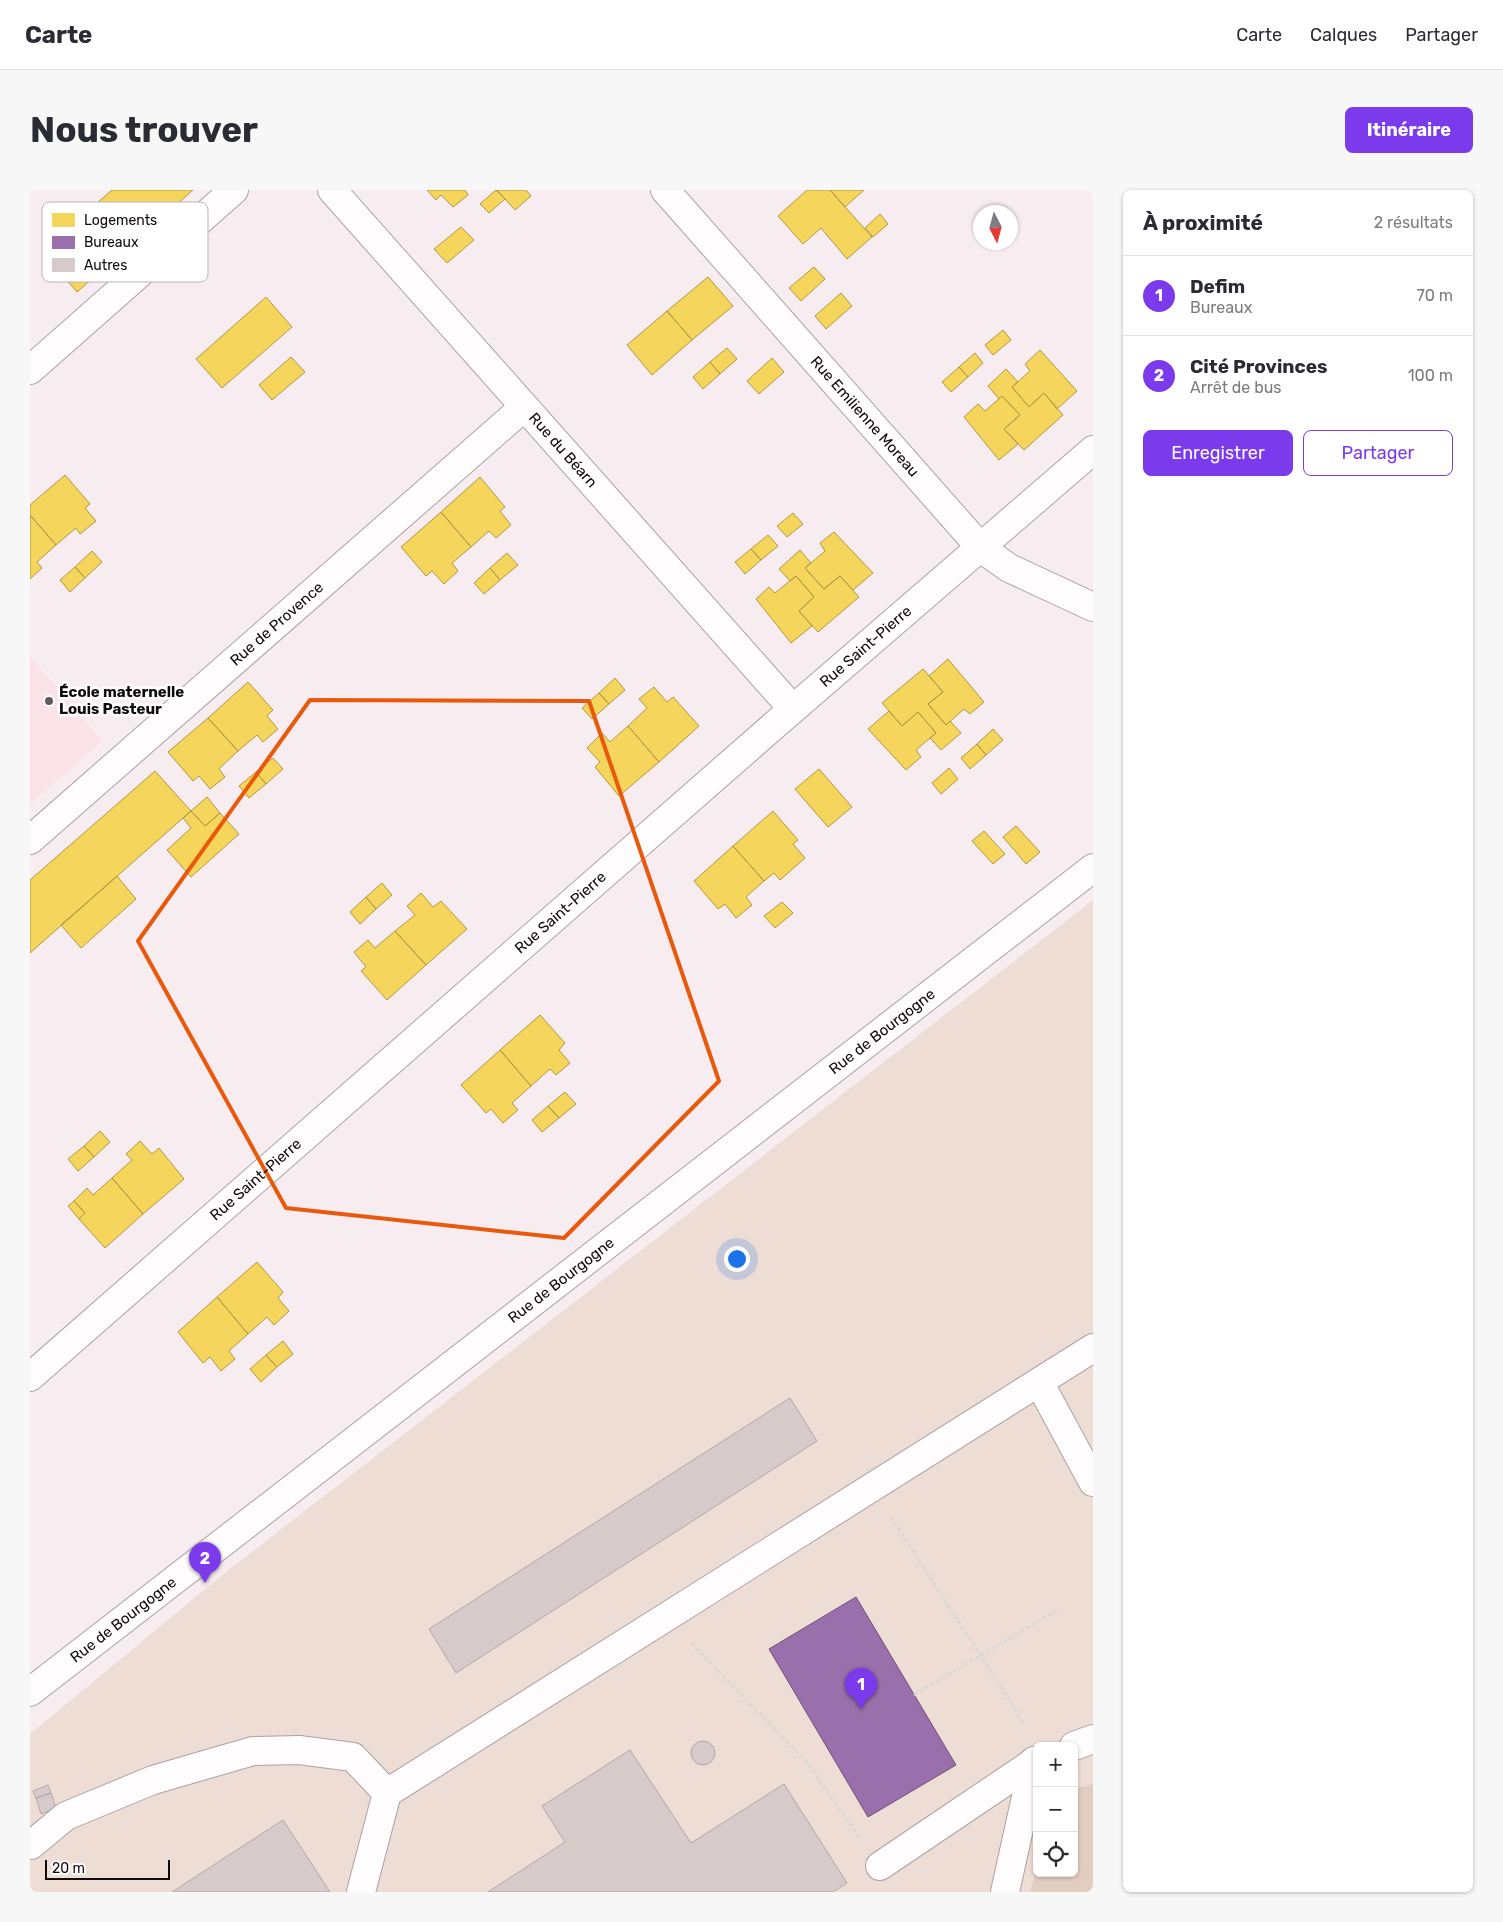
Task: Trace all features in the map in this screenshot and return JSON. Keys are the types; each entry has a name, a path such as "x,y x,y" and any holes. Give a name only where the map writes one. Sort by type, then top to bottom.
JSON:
{"street":[{"path":"208,213 234,190"},
{"name":"Rue du Béarn","path":"332,190 523,408 794,709"},
{"name":"Rue Emilienne Moreau","path":"665,190 980,548 1009,568 1093,607"},
{"path":"30,370 130,282"},
{"name":"Rue de Provence","path":"30,840 523,408"},
{"name":"Rue Saint-Pierre","path":"30,1377 1093,450"},
{"name":"Rue de Bourgogne","path":"30,1692 1093,868"},
{"path":"361,1892 387,1793 1093,1348"},
{"path":"1039,1382 1093,1482"},
{"path":"1078,1745 1093,1739"},
{"path":"30,1843 31,1845 66,1816 153,1780 253,1751 299,1750 353,1757 387,1793"},
{"path":"880,1866 1033,1763"},
{"path":"1005,1892 1033,1774"}],"path":[{"path":"871,1487 1022,1720 1033,1752"},
{"path":"914,1695 1057,1610"},
{"path":"665,1618 806,1761 880,1866"}],"highlighted area":[{"path":"310,700 589,701 719,1081 564,1238 286,1208 138,941"}],"shaded area":[{"name":"École maternelle Louis Pasteur","path":"30,656 102,741 30,804"},
{"path":"1093,900 1093,1892 30,1892 30,1734 226,1572"},
{"path":"1093,1784 1093,1892 1030,1892 1035,1877 1078,1877 1078,1788"}],"building: Logements":[{"path":"112,190 193,190 179,202 98,202"},
{"path":"427,190 465,190 468,195 453,207 441,195 436,200"},
{"path":"496,190 505,199 489,213 480,204"},
{"path":"497,190 526,190 531,196 515,210"},
{"path":"807,190 830,190 872,237 847,259 821,228 803,244 778,216"},
{"path":"830,190 864,190 845,207"},
{"path":"880,214 888,224 873,237 865,228"},
{"path":"461,227 474,240 447,263 434,249"},
{"path":"814,267 825,279 801,301 789,288"},
{"path":"708,277 733,306 692,340 667,311"},
{"path":"68,282 88,282 77,292"},
{"path":"841,293 852,306 826,329 815,316"},
{"path":"266,297 292,327 222,388 196,359"},
{"path":"667,311 692,340 652,375 627,345"},
{"path":"1003,330 1011,340 993,355 985,345"},
{"path":"727,348 737,359 720,374 710,362"},
{"path":"1040,350 1077,391 1057,409 1044,393 1029,407 1012,387 1030,371 1025,364"},
{"path":"975,353 983,363 968,377 959,367"},
{"path":"291,357 305,372 272,400 259,385"},
{"path":"772,358 784,372 759,394 747,381"},
{"path":"710,362 720,374 703,389 693,377"},
{"path":"959,367 968,377 951,392 942,382"},
{"path":"1006,369 1018,382 1012,387 1029,407 1044,393 1063,415 1024,450 1004,429 1020,415 1002,396 999,399 988,386"},
{"path":"1002,396 1020,415 1004,429 1018,444 999,460 964,417 978,404 985,411"},
{"path":"65,475 90,504 85,508 96,521 80,534 76,528 56,545 30,515 30,505"},
{"path":"480,477 505,507 500,511 511,525 496,538 489,531 471,547 441,512"},
{"path":"441,512 471,547 452,563 458,571 444,584 432,571 426,576 401,547"},
{"path":"793,513 803,524 787,537 777,526"},
{"path":"30,515 56,545 37,562 42,568 30,579"},
{"path":"834,532 873,573 853,590 840,576 824,589 805,568 825,551 820,543"},
{"path":"768,535 778,546 761,560 751,549"},
{"path":"751,549 761,560 745,574 735,562"},
{"path":"800,550 811,563 805,568 824,589 840,576 859,597 818,632 799,611 814,597 796,576 790,581 779,569"},
{"path":"92,551 102,562 85,578 75,567"},
{"path":"507,553 518,565 500,580 490,568"},
{"path":"75,567 85,578 70,592 60,580"},
{"path":"490,568 500,580 484,594 474,583"},
{"path":"796,576 814,597 799,611 812,626 791,643 756,599 769,587 775,593"},
{"path":"948,659 984,702 970,714 964,709 946,725 928,704 943,692 929,676"},
{"path":"923,669 943,692 928,704 946,725 950,721 961,733 941,750 930,738 936,733 918,712 902,726 882,703"},
{"path":"615,678 625,690 609,704 599,693"},
{"path":"248,682 273,710 267,716 278,729 263,742 257,735 238,751 208,718"},
{"path":"654,687 667,702 673,697 699,726 659,762 628,726 647,708 639,699"},
{"path":"599,693 609,704 592,719 582,708"},
{"path":"889,711 902,726 918,712 936,733 916,750 921,757 906,770 868,729"},
{"path":"208,718 238,751 219,769 225,777 210,789 199,776 193,781 168,752"},
{"path":"628,726 659,762 619,796 595,767 600,762 587,748 602,733 610,742"},
{"path":"993,729 1003,740 986,755 977,744"},
{"path":"977,744 986,755 970,769 961,758"},
{"path":"273,758 283,769 266,784 256,772"},
{"path":"949,768 958,779 941,794 932,783"},
{"path":"819,769 852,807 828,827 795,789"},
{"path":"155,771 191,811 30,953 30,880"},
{"path":"256,772 266,784 249,798 239,786"},
{"path":"207,797 220,813 205,826 191,811"},
{"path":"191,811 205,826 220,813 239,834 191,877 167,850 191,828 183,818"},
{"path":"773,811 798,840 793,844 805,858 780,880 774,873 764,881 733,846"},
{"path":"1016,826 1040,852 1026,864 1003,837"},
{"path":"984,831 1005,854 993,864 972,841"},
{"path":"733,846 764,881 746,897 752,905 736,918 725,904 718,909 694,881"},
{"path":"117,876 136,899 81,948 61,925"},
{"path":"382,883 392,895 376,909 366,897"},
{"path":"421,893 433,907 441,901 467,929 426,965 395,931 415,915 407,906"},
{"path":"366,897 376,909 360,924 350,912"},
{"path":"782,902 793,913 775,928 764,916"},
{"path":"395,931 426,965 387,1000 361,971 366,967 354,952 368,940 375,948"},
{"path":"540,1015 565,1043 559,1050 570,1063 556,1075 550,1069 531,1086 500,1050"},
{"path":"500,1050 531,1086 512,1103 518,1110 503,1123 491,1109 486,1113 461,1085"},
{"path":"565,1092 576,1104 559,1118 548,1106"},
{"path":"548,1106 559,1118 542,1132 532,1120"},
{"path":"100,1131 110,1142 94,1157 84,1146"},
{"path":"140,1141 152,1154 159,1148 184,1179 143,1214 112,1178 132,1160 126,1154"},
{"path":"84,1146 94,1157 78,1171 68,1159"},
{"path":"112,1178 143,1214 105,1248 79,1219 85,1213 74,1201 87,1188 93,1195"},
{"path":"74,1201 85,1213 79,1219 68,1206"},
{"path":"257,1262 283,1292 278,1298 289,1311 274,1325 267,1317 248,1334 217,1297"},
{"path":"217,1297 248,1334 229,1351 235,1359 221,1371 210,1357 203,1363 178,1332"},
{"path":"283,1341 293,1354 277,1367 266,1355"},
{"path":"266,1355 277,1367 261,1382 250,1369"}],"building: Bureaux":[{"path":"856,1597 956,1765 868,1817 769,1649"}],"building: Autres":[{"path":"790,1398 817,1441 456,1673 429,1629"},
{"path":"703,1741 712,1744 715,1753 712,1762 703,1765 694,1762 691,1753 694,1744"},
{"path":"630,1750 691,1843 784,1784 847,1883 833,1892 488,1892 565,1842 542,1806"},
{"path":"48,1785 51,1793 36,1798 33,1791"},
{"path":"51,1793 56,1808 41,1814 36,1798"},
{"path":"283,1820 330,1892 172,1892"}],"place":[{"name":"École maternelle Louis Pasteur","path":"49,701"},
{"name":"Cité Provinces","path":"205,1583"},
{"name":"Defim","path":"861,1709"}]}
